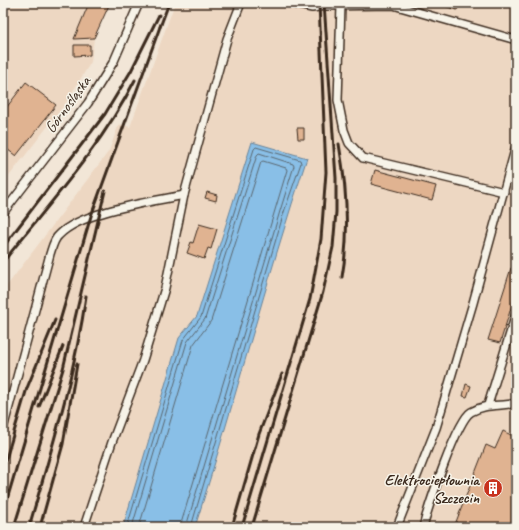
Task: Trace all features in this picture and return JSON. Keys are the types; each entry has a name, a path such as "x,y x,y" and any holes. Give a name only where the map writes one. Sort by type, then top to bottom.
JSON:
{"lane":[{"name":"Górnośląska","path":"3,213 88,103 114,61 139,3"},
{"path":"84,527 112,442 143,360 163,295 184,195 227,39 241,3"},
{"path":"290,3 312,8 341,5 393,5 516,40"},
{"path":"341,5 338,100 344,130 349,143 363,158 504,192"},
{"path":"397,527 436,428 516,146"},
{"path":"3,429 50,254 58,236 74,222 91,216 184,195"},
{"path":"488,405 516,314"},
{"path":"422,527 452,443 470,412 488,405 516,403"}],"shaded area":[{"path":"3,3 110,3 94,38 91,62 65,104 3,184"},
{"path":"175,3 516,3 516,527 3,527 3,291 109,151 119,124 130,127"}],"water":[{"path":"252,142 307,158 195,527 123,527 179,338 197,316"}],"building":[{"path":"89,3 110,3 94,38 74,39"},
{"path":"435,3 460,3 457,10"},
{"path":"74,45 90,45 90,55 74,56"},
{"path":"26,82 56,105 16,156 3,146 3,112"},
{"path":"297,128 304,128 304,139 298,139"},
{"path":"375,170 436,186 432,200 371,184"},
{"path":"207,192 217,195 216,201 205,198"},
{"path":"199,224 217,229 211,249 208,248 204,259 187,253 191,242 193,243"},
{"path":"511,268 516,270 516,292 500,343 488,340"},
{"path":"466,384 471,386 467,397 463,396"},
{"name":"Elektrociepłownia Szczecin","path":"503,431 513,436 516,432 516,527 454,527 486,445 495,449"}],"railway":[{"path":"160,27 169,3"},
{"path":"242,527 310,299 321,239 326,172 319,3"},
{"path":"252,527 323,292 333,247 336,212 336,178 324,3"},
{"path":"3,247 105,114 131,71 159,15"},
{"path":"3,513 91,216 161,24"},
{"path":"3,262 56,197 90,152 106,129 135,80"},
{"path":"339,144 346,194 347,227 342,277"},
{"path":"14,527 63,369 105,191"},
{"path":"29,527 69,383 76,354 86,296"},
{"path":"3,469 27,388 55,320"},
{"path":"39,407 63,346"},
{"path":"40,527 63,444 77,364"},
{"path":"232,527 259,434 282,374"}],"place":[{"name":"Elektrociepłownia Szczecin","path":"493,488"}]}
